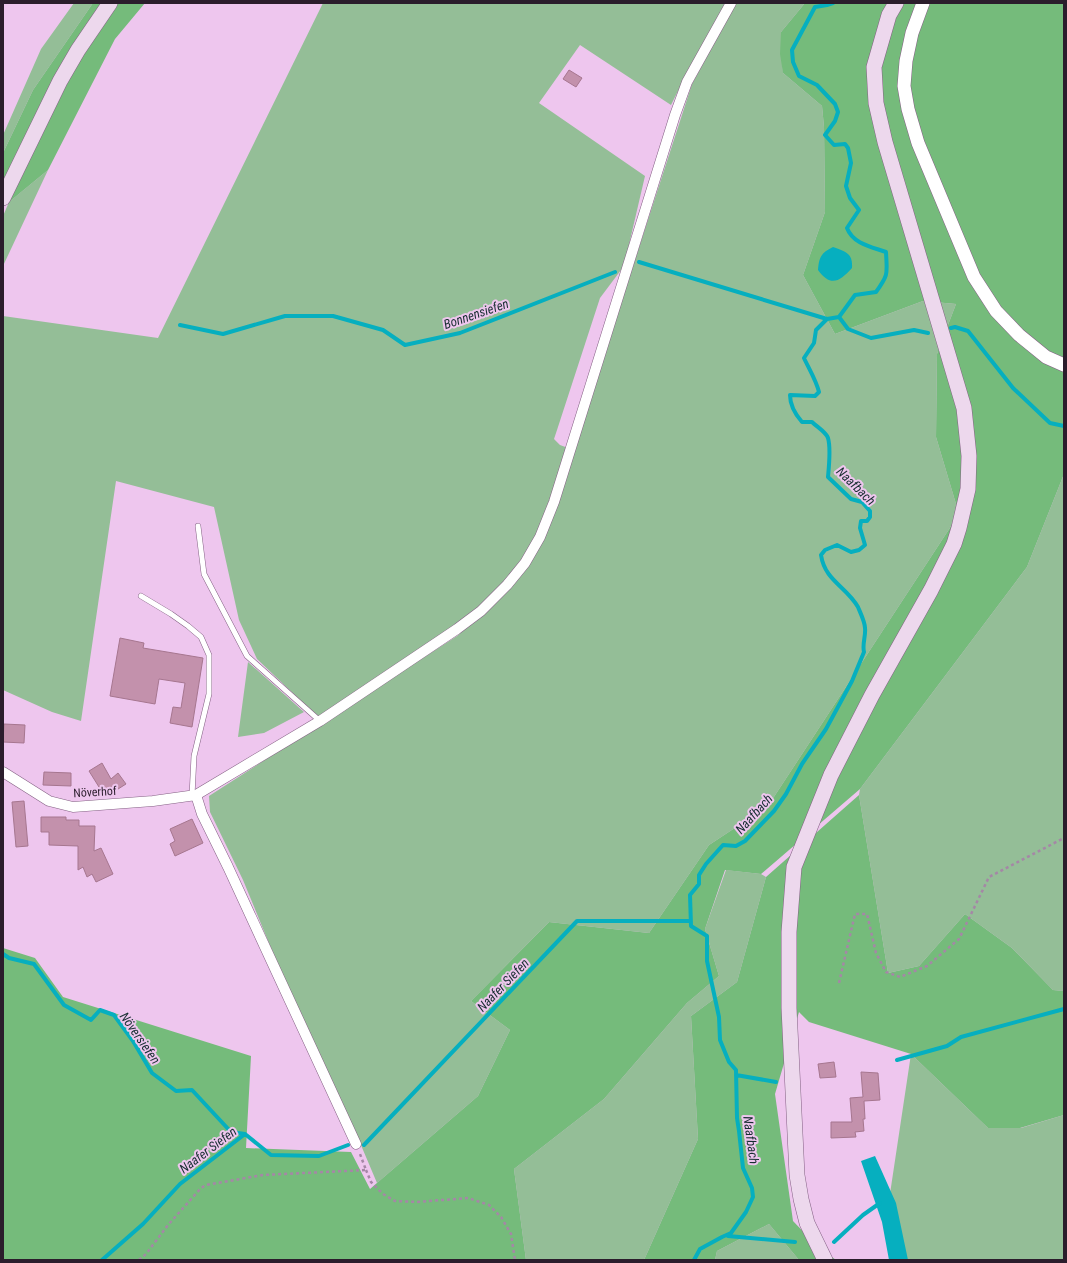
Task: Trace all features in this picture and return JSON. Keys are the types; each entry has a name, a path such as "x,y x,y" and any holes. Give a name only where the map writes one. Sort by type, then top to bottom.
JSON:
{"main road":[{"path":"3,198 60,81 78,50 110,3"},
{"path":"825,1260 807,1223 797,1175 789,1008 789,932 794,867 831,775 872,695 931,590 954,544 968,489 969,456 964,408 884,142 876,103 874,67 889,15 896,3"}],"street":[{"path":"356,1144 194,796 320,721 457,629 481,611 525,563 540,537 558,490 687,82 731,3"},
{"path":"923,3 912,33 906,61 904,86 908,109 918,143 974,277 996,311 1019,335 1046,357 1064,365"},
{"name":"Növerhof","path":"3,772 49,801 73,807 153,801 194,796"}],"lane":[{"path":"198,526 204,574 247,656 320,721"},
{"path":"141,596 171,614 201,637 209,655 209,694 194,756 194,796"}],"path":[{"path":"839,983 855,914 867,914 876,953 886,972 900,977 926,966 958,939 989,877 1064,838"},
{"path":"356,1144 372,1182 383,1194 394,1201 417,1202 468,1198 489,1205 501,1216 511,1234 515,1260"},
{"path":"139,1260 146,1254 168,1225 201,1188 206,1185 263,1174 366,1170"}],"shaded area":[{"path":"74,3 93,3 33,90 3,153 3,135 41,49"},
{"path":"93,3 145,3 115,39 48,170 3,207 3,153 33,90"},
{"path":"323,3 726,3 671,105 580,45 539,103 645,176 624,266 600,298 554,439 560,445 568,448 538,533 506,581 482,604 453,627 319,718 257,659 239,620 214,507 116,481 81,721 52,712 3,690 3,316 158,338"},
{"path":"736,3 805,3 781,32 783,73 822,106 824,127 825,212 803,275 835,334 923,301 956,304 937,354 936,437 959,514 768,806 709,845 649,933 549,922 471,1001 510,1030 478,1096 377,1183 355,1131 280,970 243,880 210,812 209,796 457,636 494,604 533,559 541,541 613,328 692,84"},
{"path":"805,3 1064,3 1064,474 1027,567 860,789 761,874 725,870 705,929 719,976 687,1003 604,1099 514,1169 526,1260 3,1260 3,948 35,958 63,997 251,1056 246,1148 351,1152 370,1189 478,1096 510,1030 471,1001 549,922 649,933 709,845 768,806 959,514 936,437 937,354 956,304 923,301 835,334 803,275 825,212 824,127 822,106 783,73 780,54 781,32"},
{"path":"48,170 3,266 3,216 9,202"},
{"path":"833,247 842,250 850,256 852,268 839,279 831,281 823,276 818,270 821,256"},
{"path":"1064,474 1064,991 1053,990 1012,948 965,914 919,966 888,973 859,795 860,789 1027,567"},
{"path":"248,662 304,712 264,733 238,737"},
{"path":"859,795 888,973 919,966 965,914 1012,948 1053,990 1064,991 1064,1115 1020,1128 988,1128 911,1054 809,1022 799,1012 775,1094 793,1221 817,1246 836,1260 799,1260 769,1224 717,1251 715,1260 644,1260 698,1139 691,1016 737,982 766,877"},
{"path":"726,870 761,874 766,877 737,982 691,1016 698,1139 644,1260 526,1260 514,1169 604,1099 687,1003 719,976 705,929"},
{"path":"911,1054 988,1128 1021,1128 1064,1115 1064,1260 903,1260 888,1207"},
{"path":"875,1156 896,1203 908,1260 889,1260 882,1222 861,1161"},
{"path":"769,1224 799,1260 715,1260 717,1251"}],"building":[{"path":"569,70 582,78 576,87 563,79"},
{"path":"120,638 144,643 143,648 203,658 192,727 170,723 173,707 181,708 185,683 159,679 155,704 110,696"},
{"path":"4,724 25,725 24,743 3,742"},
{"path":"102,763 111,779 118,773 126,784 107,796 106,788 99,787 89,771"},
{"path":"44,772 71,773 71,786 43,785"},
{"path":"24,801 28,846 16,847 12,802"},
{"path":"41,817 66,817 66,820 79,820 79,826 95,826 94,851 101,848 113,874 96,882 92,874 87,877 83,867 78,870 78,846 49,845 49,832 41,832"},
{"path":"192,819 203,843 175,856 170,844 175,841 170,829"},
{"path":"834,1062 836,1077 820,1078 818,1064"},
{"path":"861,1072 878,1073 880,1100 864,1101 864,1131 855,1132 856,1137 831,1138 831,1122 852,1122 850,1098 863,1097"}],"waterway":[{"name":"Naafbach","path":"694,1260 700,1249 731,1233 746,1212 753,1197 752,1188 743,1168 737,1118 736,1070 729,1062 720,1040 719,1017 707,961 707,936 691,926 690,895 699,884 699,875 706,864 723,845 736,846 745,841 774,811 786,794 802,764 826,729 852,681 864,652 863,646 865,626 858,607 848,594 831,577 823,564 821,555 825,550 837,545 851,552 859,550 865,545 860,528 861,521 867,521 870,517 870,511 862,502 851,499 828,477 830,452 828,438 812,422 802,422 793,410 790,395 815,396 819,392 804,358 814,343 816,330 827,319 839,317 855,295 876,292 883,281 887,270 886,252 858,241 847,228 859,210 850,198 846,186 851,163 848,148 845,144 834,145 825,135 835,121 838,112 835,104 817,85 799,76 793,62 792,50 815,7 833,3"},
{"name":"Bonnensiefen","path":"639,262 827,319"},
{"name":"Bonnensiefen","path":"180,325 223,334 285,316 333,316 383,330 405,345 460,333 615,272"},
{"path":"839,317 848,329 871,338 914,330 928,333"},
{"path":"951,328 955,327 968,331 1013,388 1050,423 1064,426"},
{"name":"Naafer Siefen","path":"364,1145 577,921 691,921"},
{"name":"Növersiefen","path":"3,954 9,958 34,964 64,1005 91,1020 100,1010 114,1015 133,1041 152,1073 176,1091 192,1090 231,1132 245,1134"},
{"path":"897,1060 947,1046 961,1037 1064,1009"},
{"path":"736,1075 776,1082"},
{"name":"Naafer Siefen","path":"245,1134 271,1155 319,1156 348,1145"},
{"name":"Naafer Siefen","path":"102,1260 143,1224 180,1184 245,1134"},
{"path":"834,1242 863,1215 880,1203"},
{"path":"728,1236 795,1242"}]}
